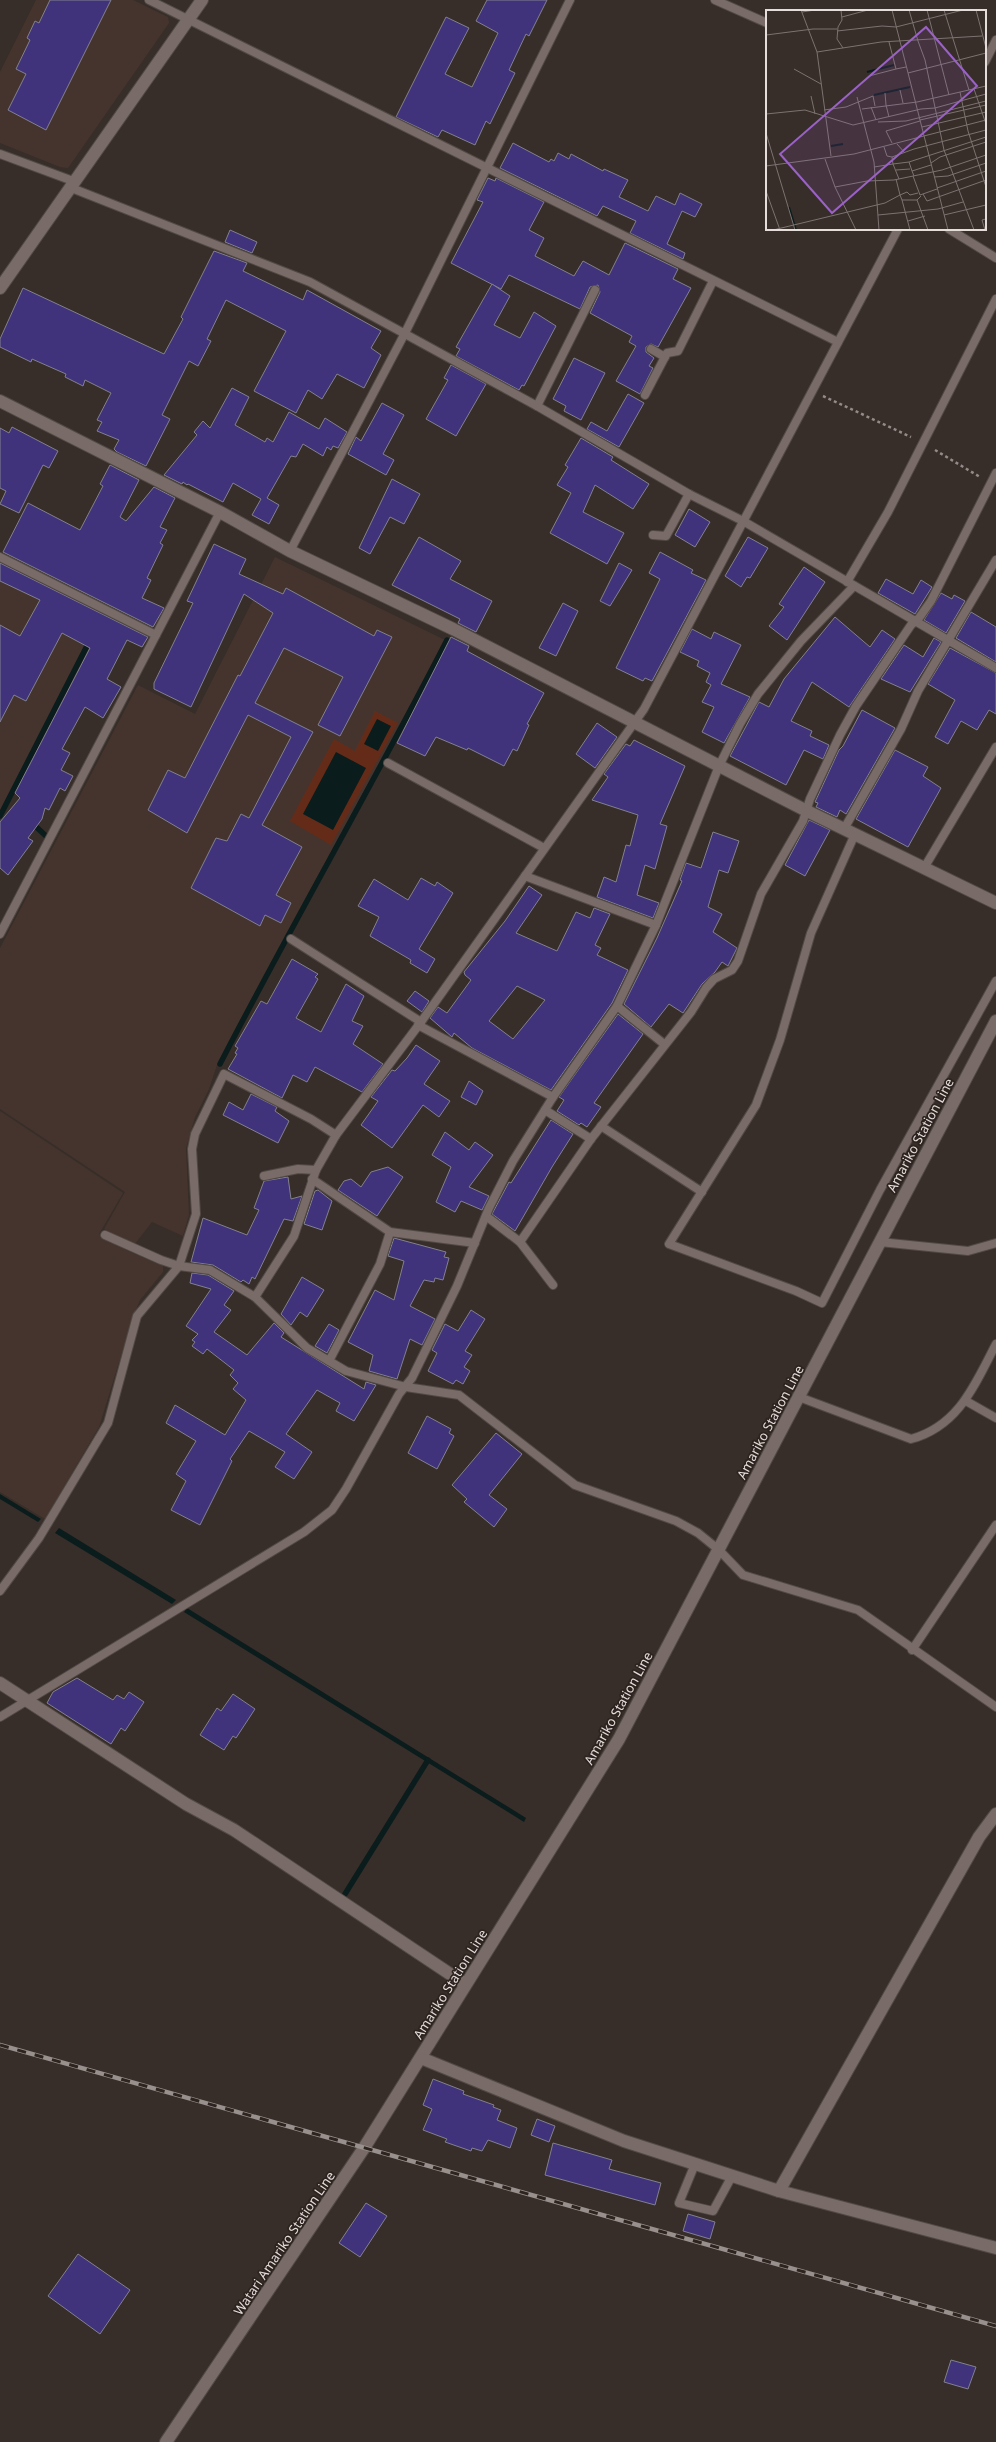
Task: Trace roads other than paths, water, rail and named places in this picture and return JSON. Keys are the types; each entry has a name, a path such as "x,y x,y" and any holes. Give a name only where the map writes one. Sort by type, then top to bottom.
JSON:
{"street":[{"path":"0,288 71,184 202,0"},
{"path":"0,401 220,512 290,551 453,629 635,724 805,810 996,903"},
{"name":"Amariko Station Line","path":"996,1021 620,1739 465,1984 421,2058 624,2141 779,2191 996,2248"},
{"path":"0,1683 186,1804 234,1830 465,1984"},
{"path":"779,2191 979,1837 996,1814"},
{"name":"Watari Amariko Station Line","path":"166,2442 330,2201 421,2058"}],"lane":[{"path":"149,0 838,342"},
{"path":"290,551 405,333 570,0"},
{"path":"715,0 766,23"},
{"path":"993,54 996,40"},
{"path":"0,154 310,282 537,406 689,494 743,521 996,668"},
{"path":"255,1297 294,1236 312,1179 336,1135 419,1024 544,848 635,724 897,230"},
{"path":"951,230 996,258"},
{"path":"645,396 667,353 678,352 713,281"},
{"path":"537,406 595,290"},
{"path":"0,1717 304,1532 332,1510 346,1489 399,1394 406,1387 457,1286 486,1216 513,1161 553,1097 617,1006 656,925 719,766 740,724 758,694 801,641 851,584 996,299"},
{"path":"651,349 665,357"},
{"path":"520,1242 591,1139 664,1044 691,1012 710,983 732,970 738,961 758,901 802,821 805,810 856,706 910,624 916,621 931,602 996,473"},
{"path":"654,535 666,536 689,494"},
{"path":"0,934 220,512"},
{"path":"0,557 156,635"},
{"path":"996,560 918,691 850,832 811,933 780,1040 756,1104 669,1244 822,1303 880,1190 996,981"},
{"path":"924,868 996,747"},
{"path":"388,763 544,848"},
{"path":"525,876 656,925"},
{"path":"291,938 419,1024 553,1097"},
{"path":"617,1006 664,1044"},
{"path":"0,1590 39,1538 108,1423 137,1316 179,1266 196,1214 192,1149 195,1134 224,1074 311,1119 336,1135"},
{"path":"545,1110 591,1139"},
{"path":"601,1126 702,1192"},
{"path":"264,1176 298,1169 316,1170"},
{"path":"312,1179 390,1232 475,1243"},
{"path":"486,1216 520,1242 553,1285"},
{"path":"330,1361 380,1264 390,1232"},
{"path":"106,1235 179,1266 210,1270 255,1297 307,1348 346,1371 406,1387 459,1395 575,1485 676,1522 698,1533 719,1550 743,1575 858,1610 912,1650 996,1707"},
{"path":"880,1242 968,1251 996,1244"},
{"path":"799,1396 911,1439 932,1431 966,1401 996,1344"},
{"path":"966,1401 996,1418"},
{"path":"912,1650 971,1565 996,1525"},
{"path":"695,2164 680,2204 713,2211 732,2176"}],"waterway":[{"path":"0,816 90,640"},
{"path":"220,1064 447,640"},
{"path":"32,823 46,836"},
{"path":"345,1894 428,1760"}],"railway":[{"path":"0,2045 996,2326"}]}
